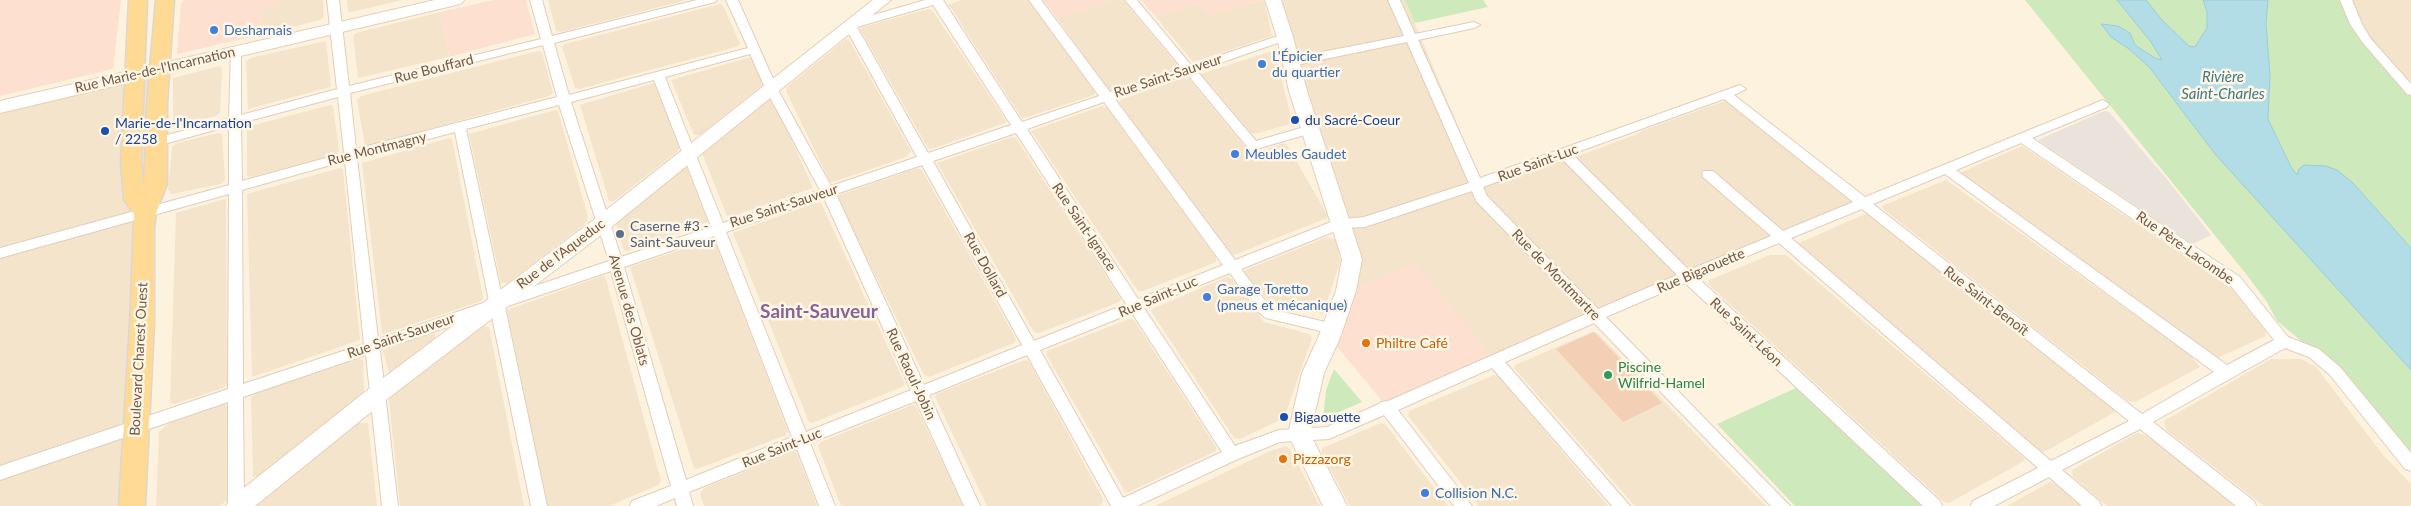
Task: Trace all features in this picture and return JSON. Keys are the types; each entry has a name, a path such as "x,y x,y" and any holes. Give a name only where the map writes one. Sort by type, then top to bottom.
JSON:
{"main road":[{"path":"138,0 130,135 134,200 145,213"},
{"name":"Boulevard Charest Ouest","path":"132,506 145,213 156,184 157,103 165,0"}],"street":[{"path":"333,0 390,506"},
{"name":"Rue Marie-de-l'Incarnation","path":"0,107 456,0"},
{"name":"Avenue des Oblats","path":"536,0 564,100 616,263 685,506"},
{"name":"Rue Bouffard","path":"157,142 344,91 711,0"},
{"name":"Rue Raoul-Jobin","path":"732,0 772,90 828,192 972,506"},
{"name":"Rue de l'Aqueduc","path":"237,506 378,394 603,223 883,0"},
{"path":"850,25 936,0"},
{"name":"Rue Saint-Ignace","path":"936,0 1232,454"},
{"path":"1035,0 1262,307 1271,314 1333,329"},
{"path":"1131,0 1253,146 1311,129"},
{"path":"1273,0 1352,259 1346,291 1333,329 1313,373 1300,434 1318,478 1335,506"},
{"name":"Rue de Montmartre","path":"1394,0 1409,38 1470,169 1481,198 1782,506"},
{"path":"2346,0 2356,24 2367,41 2411,91"},
{"name":"Rue Dollard","path":"850,25 1120,506"},
{"path":"1291,62 1474,26"},
{"name":"Rue Saint-Sauveur","path":"0,472 1285,37"},
{"name":"Rue Montmagny","path":"0,253 351,155 754,50"},
{"path":"234,52 234,394 237,506"},
{"path":"658,75 720,228 827,506"},
{"name":"Rue Saint-Luc","path":"638,506 1341,223 1365,222 1564,154 1740,89"},
{"name":"Rue Saint-Benoît","path":"1725,94 2248,506"},
{"name":"Rue Bigaouette","path":"1120,506 1232,454 1279,436 1314,435 1329,432 1687,276 2103,104"},
{"path":"460,128 539,506"},
{"name":"Rue Père-Lacombe","path":"2021,137 2235,281 2260,310 2283,342"},
{"name":"Rue Saint-Léon","path":"1564,154 1687,276 1934,506"},
{"path":"1946,169 2226,372"},
{"path":"1708,174 2093,506"},
{"path":"1979,506 2140,422 2226,372 2283,342 2294,344 2314,353 2335,371 2411,464"},
{"path":"1495,361 1622,506"},
{"path":"1386,406 1464,506"}],"shaded area":[{"path":"0,0 121,0 113,69 0,96"},
{"path":"185,0 280,0 280,5 262,9 260,35 177,54 181,3"},
{"path":"280,0 323,0 324,17 320,20 260,35 262,9 279,5"},
{"path":"347,0 403,0 348,12"},
{"path":"494,0 526,0 535,34 449,57 441,12"},
{"path":"548,0 687,0 561,32 556,31"},
{"path":"961,0 1028,0 1095,92 1094,95 1024,118 1021,117 949,5"},
{"path":"1043,0 1115,0 1057,18"},
{"path":"1115,0 1123,0 1177,65 1176,68 1110,90 1107,89 1057,18"},
{"path":"1141,0 1263,0 1210,15 1199,4 1155,16"},
{"path":"1264,0 1272,36 1193,62 1155,16 1199,4 1210,15"},
{"path":"1273,0 1405,0 1480,178 1567,160 1725,101 1864,204 1495,361 1346,291 1352,259"},
{"path":"2346,0 2411,0 2411,91 2367,41"},
{"path":"720,4 724,7 740,44 736,47 579,89 575,88 562,47 565,44"},
{"path":"929,9 932,10 1007,122 932,149 928,148 860,29"},
{"path":"441,12 449,57 358,78 353,36 356,33"},
{"path":"846,39 849,40 911,151 906,157 830,182 786,91 788,86"},
{"path":"326,41 331,87 248,109 246,62 250,58"},
{"path":"538,51 542,52 553,93 549,96 365,145 357,100 361,96"},
{"path":"1272,51 1275,53 1292,121 1290,124 1255,134 1251,133 1201,74"},
{"path":"751,57 754,58 765,83 700,135 694,135 671,80"},
{"path":"219,66 222,68 220,112 216,116 173,126 173,78"},
{"path":"160,69 132,506 0,506 0,107"},
{"path":"1184,78 1189,79 1251,154 1284,143 1287,145 1328,216 1327,218 1234,255 1230,254 1119,103 1120,100"},
{"path":"654,83 680,147 677,152 614,201 609,201 580,105"},
{"path":"769,98 774,100 813,188 730,217 727,216 702,153"},
{"path":"330,105 333,106 339,151 335,155 251,177 247,176 247,127"},
{"path":"1102,106 1107,108 1216,257 1216,262 1143,291 1138,291 1031,131"},
{"path":"555,110 558,111 588,217 585,224 508,283 501,283 469,134"},
{"path":"2104,111 2109,112 2166,178 2211,235 2193,244 2038,140"},
{"path":"218,133 222,134 225,180 221,184 172,194 168,190 172,147 177,143"},
{"path":"1012,137 1016,138 1121,299 1119,302 1039,333 1034,332 937,163"},
{"path":"449,138 452,139 483,298 481,301 384,334 382,333 362,163"},
{"path":"2022,146 2230,287 2265,330 2266,336 2219,357 2215,356 1962,175 1962,172"},
{"path":"340,168 343,169 360,340 252,377 247,194"},
{"path":"683,168 687,168 708,222 628,251 624,250 615,221"},
{"path":"918,168 922,170 1016,339 1014,343 929,377 924,375 837,197"},
{"path":"1946,180 2188,353 2200,367 2135,402 2128,401 1883,209 1882,206"},
{"path":"226,200 227,384 223,388 175,404 170,403 176,213"},
{"path":"818,202 821,203 905,384 902,387 812,423 809,422 733,233"},
{"path":"1865,214 1869,215 2115,409 2115,412 2044,452 2039,450 1799,246 1799,243"},
{"path":"1327,237 1337,240 1340,262 1323,314 1280,306 1269,302 1244,272 1245,270"},
{"path":"709,240 715,241 788,431 786,435 697,469 694,468 630,267"},
{"path":"1770,255 1786,255 2024,458 2024,461 1949,503 1944,502 1708,284 1709,280"},
{"path":"1416,263 1495,361 1386,406 1330,338 1346,291"},
{"path":"605,276 661,481 658,485 609,506 547,506 507,310"},
{"path":"1227,277 1232,279 1264,322 1309,334 1312,338 1285,415 1280,420 1240,439 1234,438 1151,311"},
{"path":"1129,319 1134,320 1216,447 1216,451 1129,492 1125,492 1046,354 1047,351"},
{"path":"482,326 489,327 524,506 400,506 389,400 393,394"},
{"path":"1592,332 1597,333 1766,506 1635,506 1514,368 1515,365"},
{"path":"431,333 435,334 436,340 391,374 389,373 383,351"},
{"path":"359,359 363,360 364,392 362,397 261,475 253,477 251,398 255,393"},
{"path":"2271,359 2301,359 2316,367 2383,455 2411,484 2411,506 2264,506 2166,430 2164,421"},
{"path":"1025,360 1029,361 1103,499 1102,504 1098,506 987,506 935,397 936,394"},
{"path":"1494,375 1499,377 1608,506 1479,506 1408,416 1409,411"},
{"path":"224,404 228,406 228,498 226,501 220,506 156,506 159,432 169,423"},
{"path":"912,405 916,406 963,506 841,506 818,446 821,442"},
{"path":"358,423 368,423 377,506 255,506"},
{"path":"1381,423 1386,425 1448,506 1350,506 1322,454 1322,448"},
{"path":"2137,433 2149,436 2238,506 2107,506 2073,477 2072,470"},
{"path":"1286,446 1290,449 1320,506 1155,506 1270,451"},
{"path":"794,452 797,453 817,506 704,506 700,494 704,488"},
{"path":"2050,482 2081,506 2007,506"}],"green space":[{"path":"1405,0 1483,0 1488,7 1415,23"},
{"path":"2025,0 2117,0 2163,60 2155,58 2135,45 2130,33 2118,26 2102,25 2111,37 2129,49 2150,68 2215,154 2411,370 2411,458 2310,348 2277,321 2267,302 2246,274"},
{"path":"2146,0 2203,0 2207,12 2207,28 2195,48 2189,46 2162,20"},
{"path":"2268,0 2346,0 2356,24 2411,91 2411,248 2353,183 2297,176 2291,167 2268,119 2270,76 2266,23"},
{"path":"1334,369 1362,402 1323,419 1326,390"},
{"path":"1798,387 1923,506 1795,506 1717,424"}],"water":[{"name":"Rivière Saint-Charles","path":"2117,0 2146,0 2162,20 2189,46 2195,47 2207,28 2207,12 2203,0 2268,0 2266,23 2270,76 2268,119 2291,167 2297,175 2299,169 2304,165 2326,166 2337,170 2353,183 2411,248 2411,370 2215,154 2150,68 2129,49 2111,37 2101,24 2118,26 2130,33 2135,45 2155,58 2162,60 2151,42"}],"building":[{"name":"Piscine Wilfrid-Hamel","path":"1594,332 1662,403 1623,422 1556,349"}],"place":[{"name":"Desharnais","path":"214,30"},
{"name":"L'Épicier du quartier","path":"1262,64"},
{"name":"du Sacré-Coeur","path":"1295,120"},
{"name":"Marie-de-l'Incarnation / 2258","path":"105,131"},
{"name":"Meubles Gaudet","path":"1235,154"},
{"name":"Caserne #3 - Saint-Sauveur","path":"620,234"},
{"name":"Garage Toretto (pneus et mécanique)","path":"1207,297"},
{"name":"Philtre Café","path":"1366,343"},
{"name":"Piscine Wilfrid-Hamel","path":"1608,375"},
{"name":"Bigaouette","path":"1284,417"},
{"name":"Pizzazorg","path":"1283,459"},
{"name":"Collision N.C.","path":"1425,493"}],"district":[{"name":"Saint-Sauveur","path":"819,312"}]}
